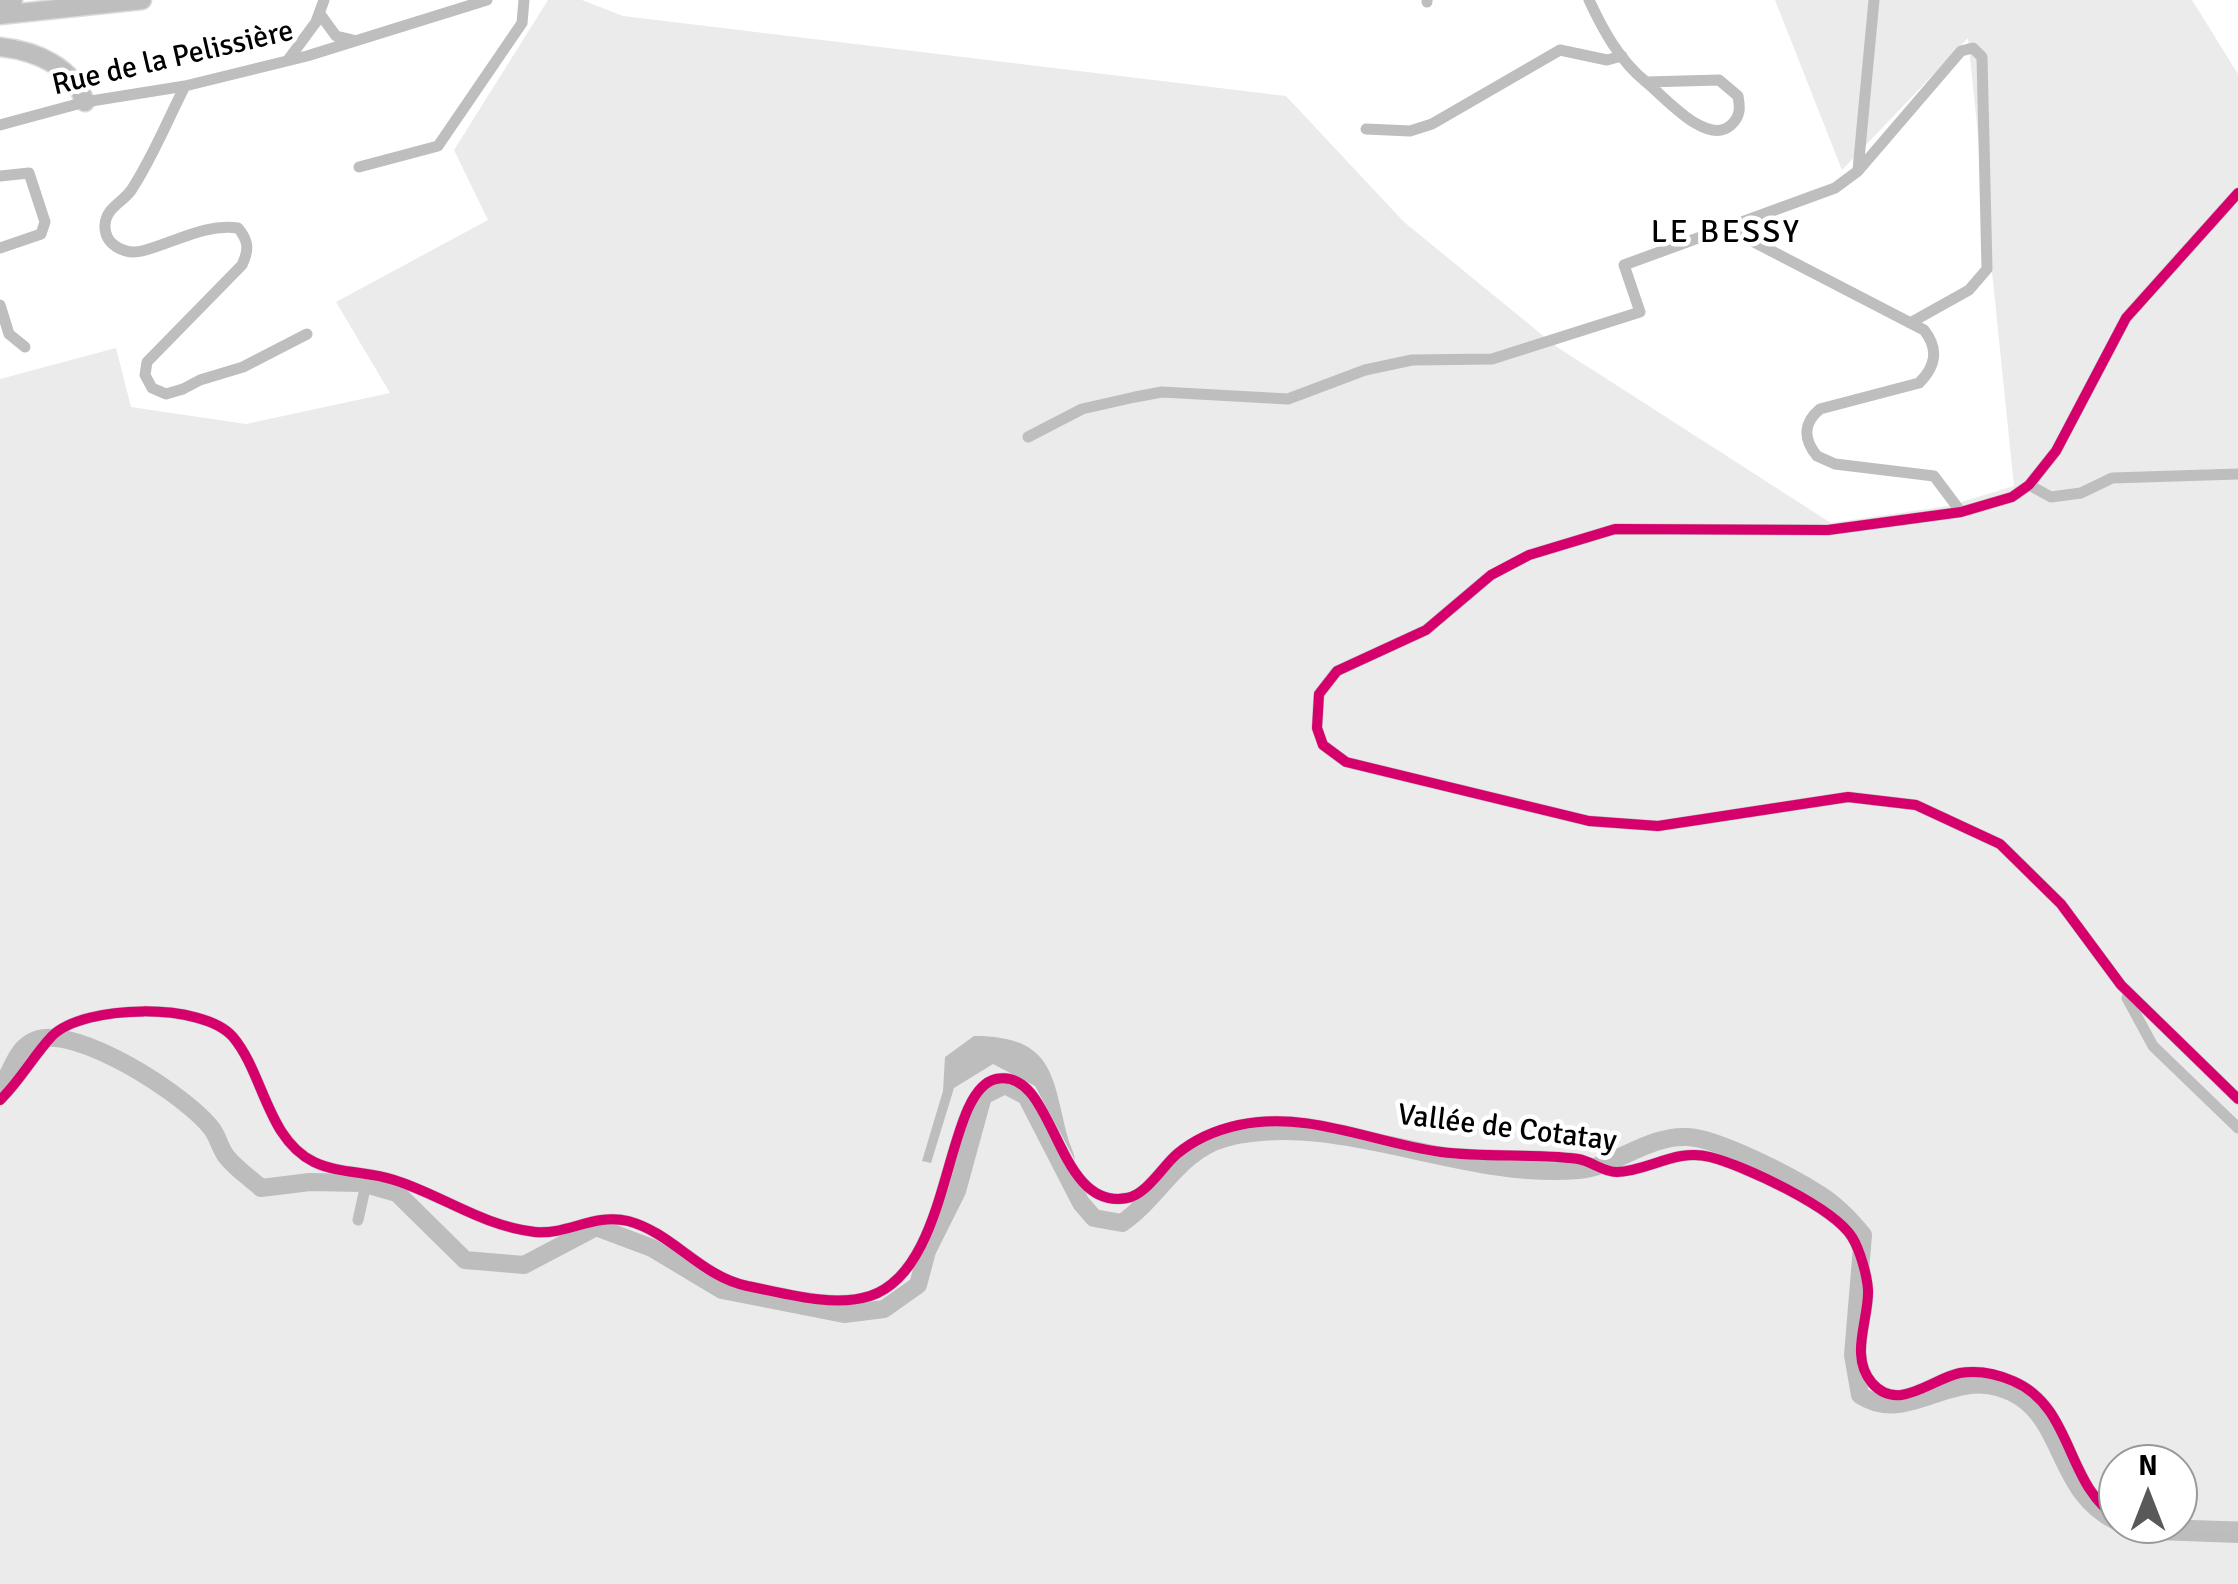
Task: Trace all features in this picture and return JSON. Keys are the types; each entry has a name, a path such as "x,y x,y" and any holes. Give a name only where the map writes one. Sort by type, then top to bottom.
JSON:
{"highway":[{"path":"0,2 12,0"},
{"path":"0,15 142,0"},
{"path":"0,47 34,53 52,62 69,75 84,102"}],"street":[{"name":"Rue de la Pelissière","path":"0,125 84,102 185,86 288,60 487,0"},
{"path":"360,167 438,146 522,24 524,0"},
{"path":"1589,0 1606,36 1622,56 1646,82 1706,131 1722,131 1734,122 1741,109 1738,96 1718,80 1646,82"},
{"path":"1858,171 1874,0"},
{"path":"322,6 336,36 357,40"},
{"path":"288,60 322,6"},
{"path":"1028,437 1082,409 1162,392 1288,399 1365,370 1412,360 1492,359 1640,312 1624,265 1836,188 1858,171 1961,51 1973,48 1982,58 1987,268 1969,290 1910,322"},
{"path":"1366,129 1410,131 1432,124 1560,50 1608,60 1622,56"},
{"path":"185,86 131,192 110,210 105,223 108,239 120,250 137,253 220,225 238,228 246,238 248,252 242,265 148,362 145,376 152,388 166,394 243,368 307,334"},
{"path":"0,176 29,173 45,222 41,234 0,248"},
{"path":"2238,193 2126,318 2056,452 2029,485 2012,497 1961,512 1828,530 1615,529 1572,538 1491,574 1408,641 1337,671 1320,694 1320,740 1346,762 1590,821 1658,826 1848,797 1916,804 2000,844 2061,904 2121,986 2153,1046 2238,1128"},
{"path":"1726,228 1910,322 1933,342 1935,360 1928,374 1904,389 1820,409 1809,418 1809,446 1817,456 1834,464 1934,476 1961,512"},
{"path":"0,306 9,334 25,348"},
{"path":"2029,485 2051,498 2081,493 2112,478 2238,474"},
{"path":"2121,986 2238,1099"},
{"name":"Vallée de Cotatay","path":"0,1100 50,1039 66,1026 124,1012 176,1014 212,1024 234,1038 295,1150 332,1168 367,1180 397,1180 465,1213 520,1229 564,1231 595,1219 636,1223 662,1236 696,1264 735,1283 843,1300 868,1296 885,1288 911,1261 945,1187 967,1107 978,1090 995,1080 1007,1079 1031,1093 1072,1168 1093,1193 1123,1199 1136,1196 1159,1170 1199,1140 1262,1122 1313,1124 1445,1153 1586,1160 1617,1172 1684,1154 1709,1156 1827,1213 1852,1236 1868,1298 1860,1357 1873,1385 1890,1394 1910,1395 1956,1374 1988,1373 2031,1390 2057,1417 2073,1462 2098,1503"},
{"path":"358,1220 367,1180"},
{"path":"2198,1526 2238,1527"}],"shaded area":[{"path":"548,0 582,0 623,16 1286,96 1404,222 1557,347 1831,523 1948,506 2014,486 1968,38 1842,170 1775,0 2192,0 2238,74 2238,1584 0,1584 0,379 116,348 131,407 246,424 390,393 336,302 488,220 454,150"},
{"path":"974,1036 1021,1043 1045,1064 1053,1079 1075,1160 1035,1086 993,1064 954,1088 931,1163 922,1161 943,1091 945,1057"}],"waterway":[{"path":"0,1088 29,1044 54,1038 77,1043 130,1066 180,1099 212,1129 230,1160 261,1188 310,1182 362,1183 397,1193 465,1260 524,1265 596,1227 652,1248 722,1290 844,1314 884,1309 918,1285 927,1251 957,1191 983,1096 1005,1085 1026,1096 1081,1203 1094,1218 1122,1223 1182,1163 1225,1138 1267,1132 1311,1132 1535,1171 1592,1168 1659,1141 1700,1139 1755,1160 1826,1198 1863,1235 1853,1355 1860,1395 1879,1403 1898,1404 1976,1385 1997,1387 2020,1397 2046,1425 2073,1478 2098,1509"},
{"path":"2198,1533 2238,1534"}],"cycle path":[{"path":"2238,193 2126,318 2056,451 2029,485 2012,497 1961,512 1828,530 1615,529 1529,555 1491,575 1426,630 1337,671 1319,694 1317,728 1323,745 1346,762 1589,821 1658,826 1848,797 1916,805 2000,844 2061,904 2121,985 2238,1099"},
{"path":"0,1100 52,1036 68,1025 115,1013 143,1011 197,1018 233,1037 286,1138 314,1162 394,1180 516,1229 547,1232 604,1220 628,1221 659,1235 730,1281 825,1300 870,1296 897,1279 918,1252 966,1114 979,1091 996,1079 1016,1081 1032,1094 1069,1163 1084,1183 1103,1196 1134,1196 1177,1154 1198,1140 1230,1127 1264,1121 1315,1125 1441,1152 1578,1159 1617,1172 1686,1155 1710,1157 1765,1178 1808,1201 1852,1237 1867,1284 1861,1350 1865,1372 1872,1383 1882,1391 1904,1395 1967,1372 2013,1381 2033,1393 2048,1409 2098,1500"}],"district":[{"name":"LE BESSY","path":"1726,234"}]}
